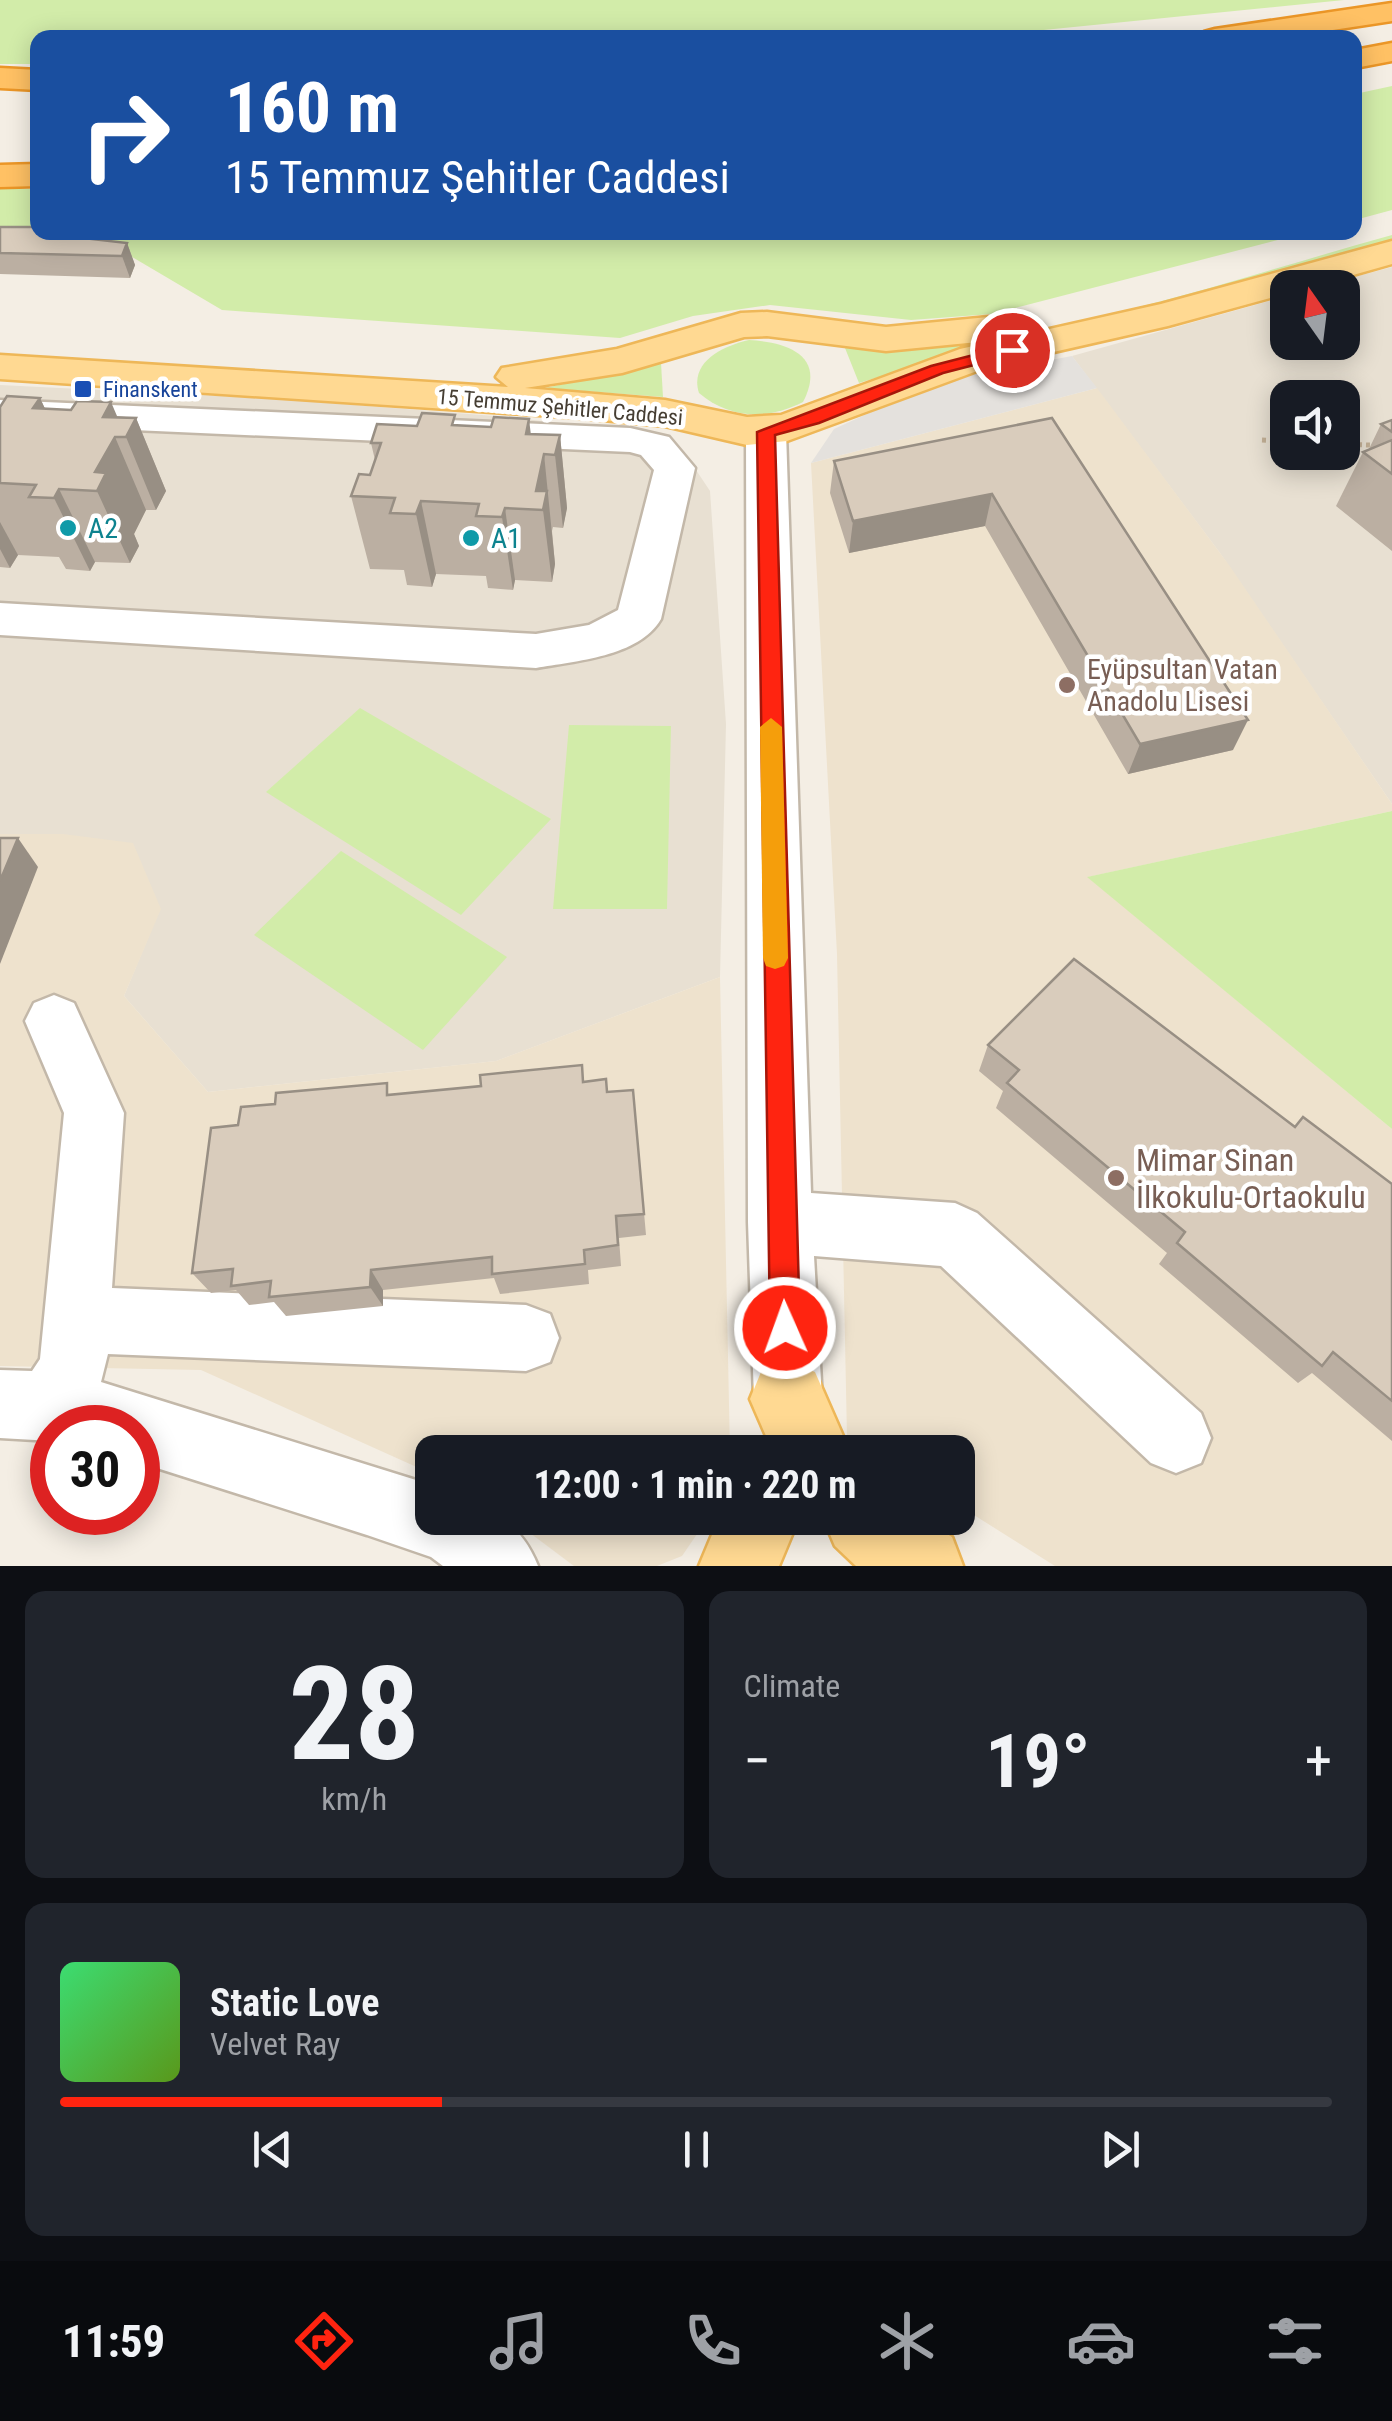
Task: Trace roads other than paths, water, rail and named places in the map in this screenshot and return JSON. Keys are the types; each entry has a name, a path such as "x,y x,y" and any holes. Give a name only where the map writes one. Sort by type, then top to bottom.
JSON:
{"highway":[{"path":"1269,30 1392,12"},
{"path":"1362,58 1392,52"},
{"path":"0,78 30,80"},
{"path":"0,102 30,103"},
{"path":"0,144 30,144"},
{"path":"0,176 30,174"}],"main road":[{"name":"15 Temmuz Şehitler Caddesi","path":"1362,232 1392,224"},
{"name":"15 Temmuz Şehitler Caddesi","path":"0,350 510,378 593,367 740,325 767,324 886,339 982,330 1151,291 1334,240"},
{"path":"789,426 975,358 1168,314 1392,252"},
{"path":"789,426 830,398 834,382 818,347 794,329"},
{"path":"696,340 685,354 683,390 710,421"},
{"name":"15 Temmuz Şehitler Caddesi","path":"0,367 582,405 789,426"},
{"path":"738,1566 752,1535"},
{"path":"881,1535 923,1566"}],"street":[{"path":"0,412 630,440 654,446 675,468 638,618 618,634 594,641 536,651 0,619"},
{"path":"789,426 780,1222 792,1435"},
{"path":"25,1405 72,1368 94,1113 54,1021"},
{"path":"780,1222 955,1235 1176,1438"},
{"path":"78,1320 526,1338"},
{"path":"25,1405 169,1437 453,1528 501,1566"}],"place":[{"name":"Finanskent","path":"83,389"},
{"name":"A2","path":"68,528"},
{"name":"A1","path":"471,538"},
{"name":"Eyüpsultan Vatan Anadolu Lisesi","path":"1067,685"},
{"name":"Mimar Sinan İlkokulu-Ortaokulu","path":"1116,1178"}]}
